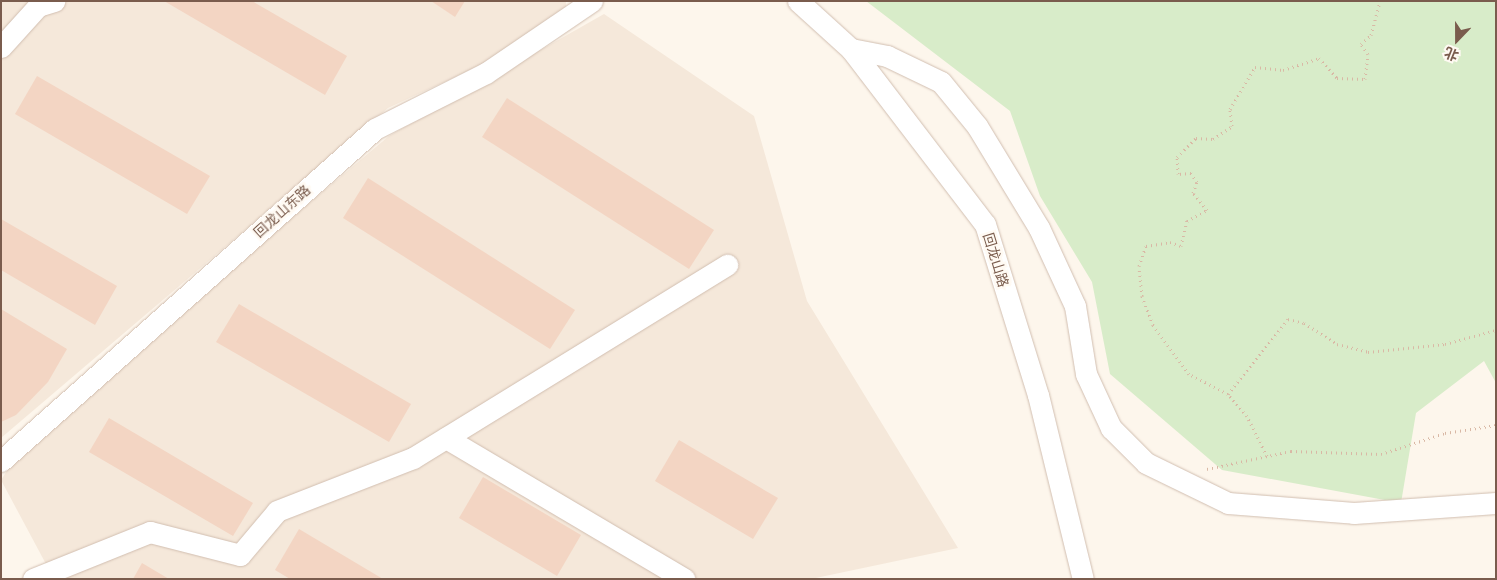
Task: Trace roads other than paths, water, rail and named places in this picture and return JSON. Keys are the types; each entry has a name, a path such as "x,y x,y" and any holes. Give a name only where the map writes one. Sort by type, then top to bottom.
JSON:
{"street":[{"path":"1,47 38,6 54,1"},
{"name":"回龙山东路","path":"1,461 375,129 486,73 592,1"},
{"name":"回龙山路","path":"798,1 851,49 985,224 1038,395 1083,579"},
{"path":"851,49 888,56 941,82 977,126 1039,228 1075,306 1086,374 1111,428 1146,463 1184,484 1228,502 1354,513 1496,503"},
{"path":"33,579 150,532 240,555 277,511 413,458 727,264"},
{"path":"446,438 684,579"}]}
